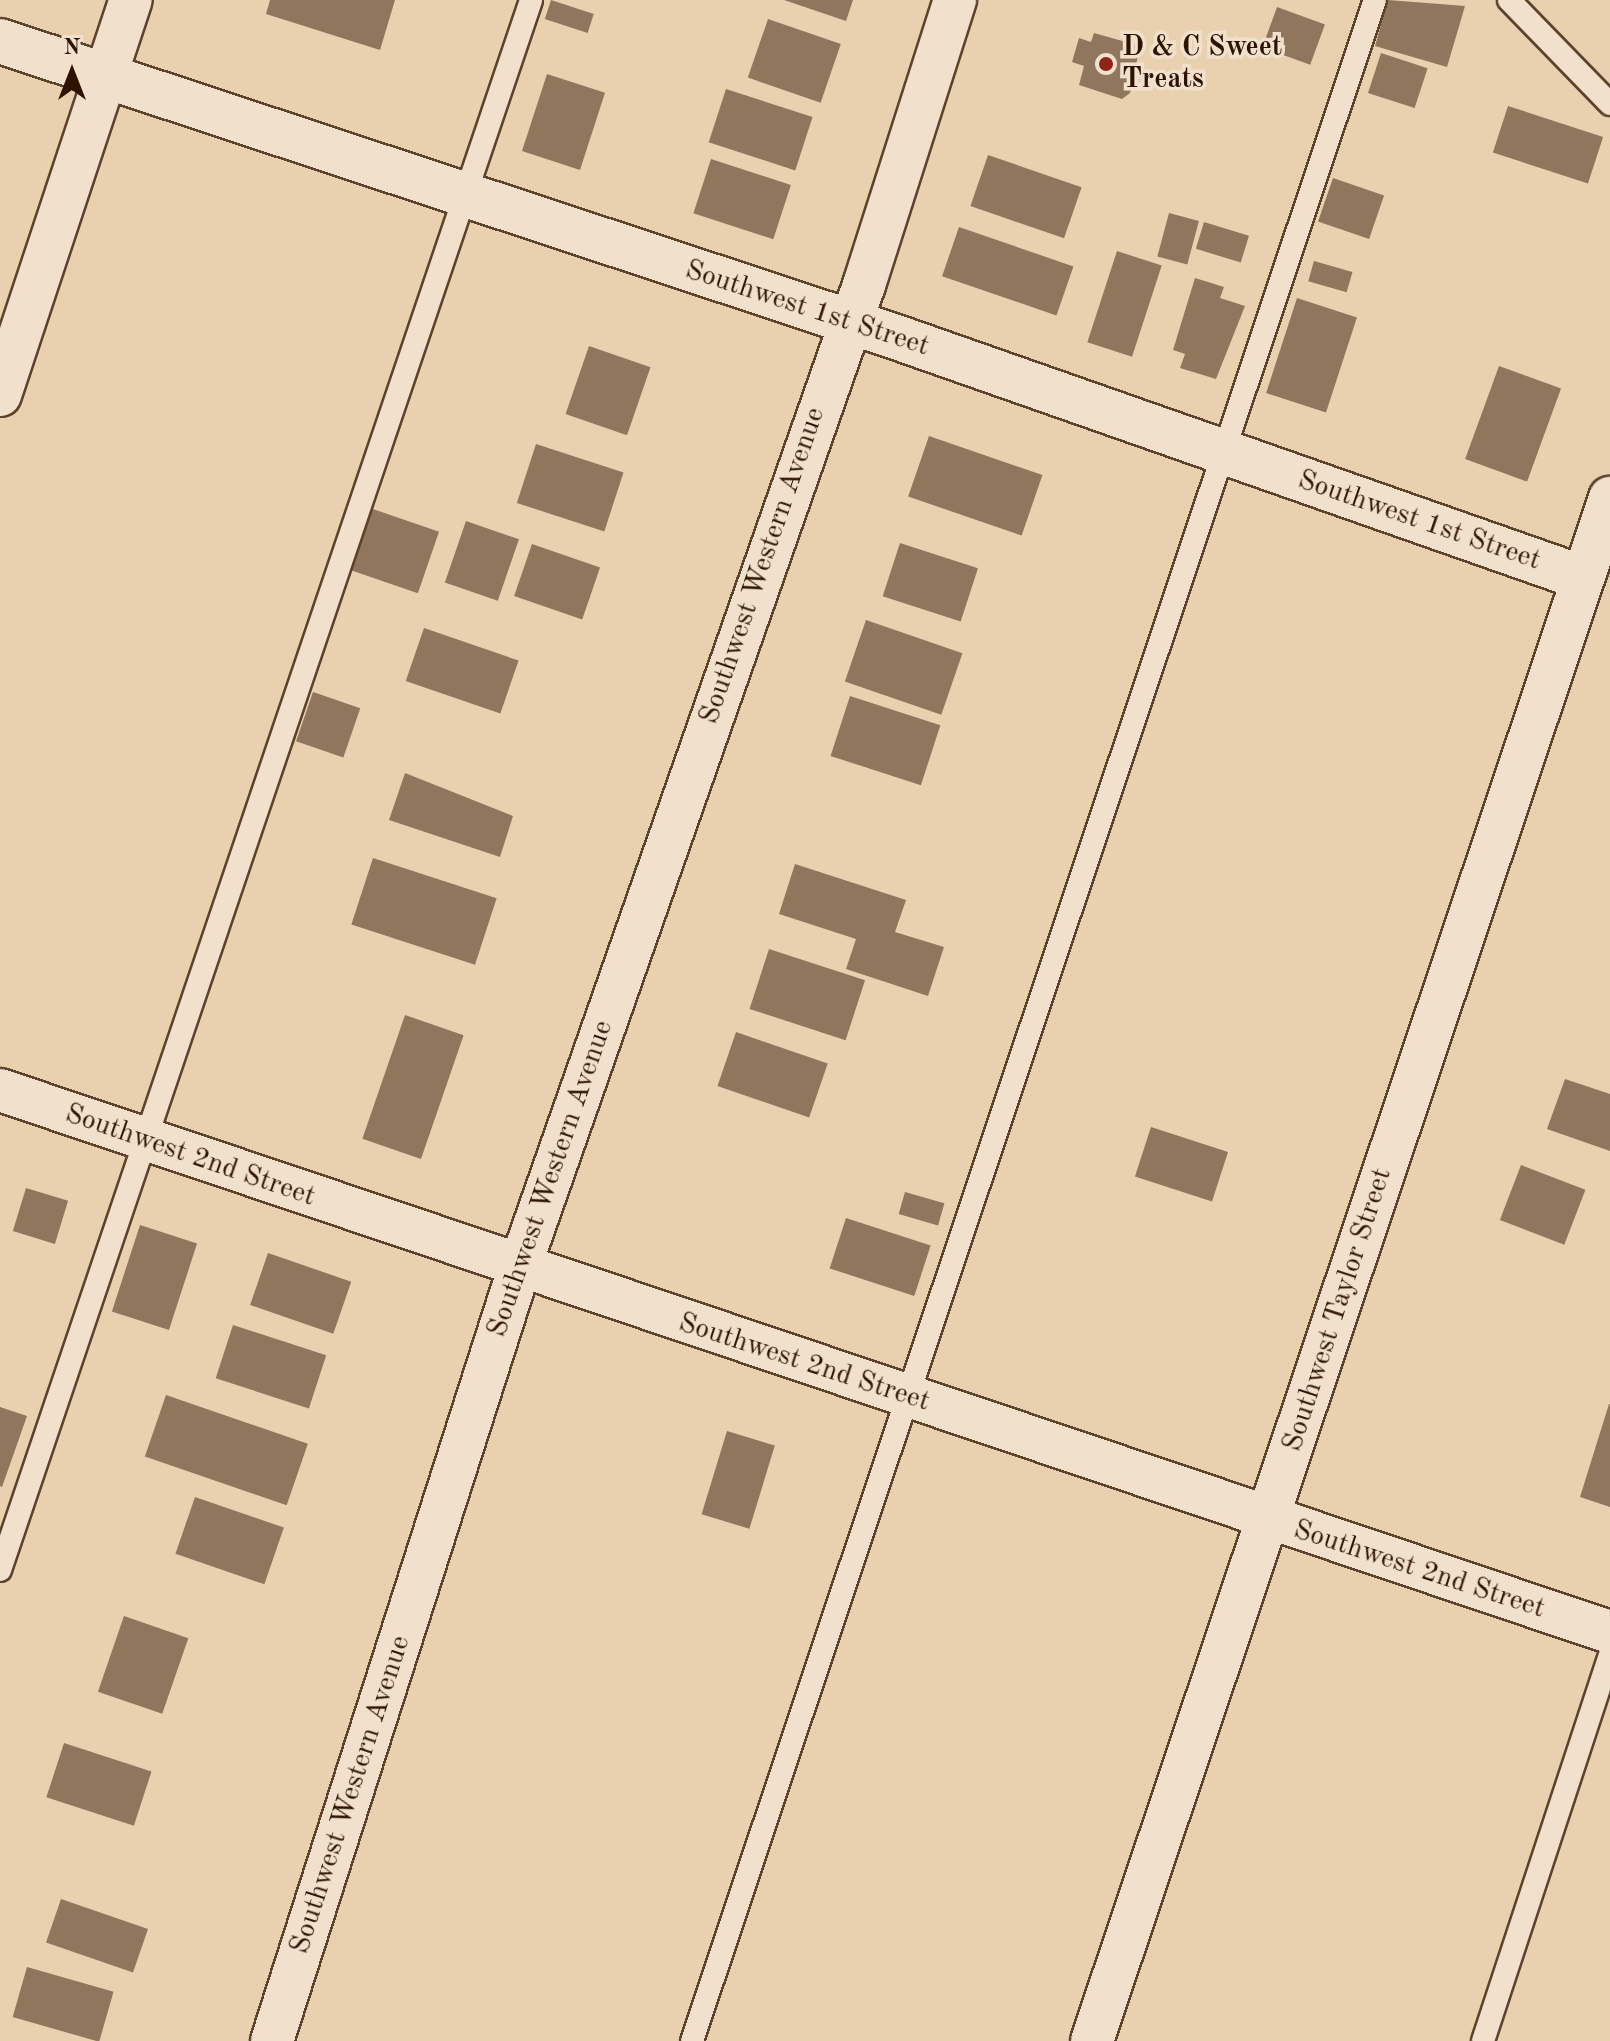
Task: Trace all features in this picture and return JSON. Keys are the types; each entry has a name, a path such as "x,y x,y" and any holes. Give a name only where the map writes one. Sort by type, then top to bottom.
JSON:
{"street":[{"path":"0,395 131,0"},
{"name":"Southwest Western Avenue","path":"272,2041 519,1269 848,322 955,0"},
{"name":"Southwest 1st Street","path":"0,41 460,197 848,322 1595,582"},
{"name":"Southwest Taylor Street","path":"1092,2041 1269,1520 1595,582 1610,498"},
{"name":"Southwest 2nd Street","path":"0,1090 519,1269 1610,1632"}],"lane":[{"path":"0,1570 460,197 531,0"},
{"path":"692,2041 1227,453 1375,0"},
{"path":"1509,0 1610,104"},
{"path":"1483,2041 1610,1655"}],"building":[{"path":"270,0 395,0 380,50 266,14"},
{"path":"551,0 594,14 588,33 545,19"},
{"path":"784,0 853,0 846,21"},
{"path":"1388,0 1465,6 1447,67 1375,46"},
{"path":"1277,7 1325,24 1310,65 1262,47"},
{"path":"768,19 841,44 821,103 748,78"},
{"name":"D & C Sweet Treats","path":"1094,33 1140,46 1130,93 1122,99 1079,85 1084,66 1072,62 1079,38 1091,42"},
{"path":"1381,53 1428,68 1415,108 1368,93"},
{"path":"547,74 605,93 580,170 522,151"},
{"path":"726,89 813,117 795,170 709,142"},
{"path":"1508,106 1603,137 1588,184 1493,153"},
{"path":"988,155 1082,187 1064,238 970,206"},
{"path":"711,159 791,185 773,239 693,213"},
{"path":"1333,178 1384,196 1369,239 1318,221"},
{"path":"1169,213 1199,221 1187,264 1157,256"},
{"path":"1204,222 1249,236 1241,263 1196,249"},
{"path":"959,227 1073,266 1056,316 942,276"},
{"path":"1117,251 1162,266 1132,357 1087,342"},
{"path":"1314,261 1352,272 1347,292 1308,281"},
{"path":"1195,278 1224,287 1220,298 1245,306 1216,379 1180,368 1185,354 1173,350"},
{"path":"1297,298 1357,317 1326,413 1266,393"},
{"path":"589,346 650,367 627,435 566,414"},
{"path":"1499,366 1561,389 1527,482 1465,459"},
{"path":"929,436 1042,475 1022,536 908,497"},
{"path":"536,444 623,472 604,531 517,503"},
{"path":"370,508 439,532 418,593 349,569"},
{"path":"466,521 519,539 498,601 445,582"},
{"path":"900,543 978,568 961,622 883,596"},
{"path":"532,544 600,567 582,619 514,596"},
{"path":"866,620 962,653 941,715 845,681"},
{"path":"424,628 519,661 500,714 406,681"},
{"path":"313,692 360,708 343,757 296,741"},
{"path":"850,696 940,725 921,785 831,756"},
{"path":"405,773 513,816 500,857 389,820"},
{"path":"373,858 497,898 475,965 351,925"},
{"path":"795,864 906,900 895,932 944,947 928,996 846,969 856,939 779,914"},
{"path":"769,949 865,980 846,1040 750,1009"},
{"path":"405,1015 464,1035 421,1159 362,1139"},
{"path":"736,1032 828,1064 809,1117 717,1086"},
{"path":"1565,1079 1610,1094 1610,1151 1547,1129"},
{"path":"1151,1127 1228,1152 1212,1201 1135,1176"},
{"path":"1521,1165 1585,1190 1564,1245 1500,1220"},
{"path":"26,1188 68,1201 55,1244 13,1231"},
{"path":"905,1192 944,1203 938,1225 899,1214"},
{"path":"846,1218 931,1246 914,1296 830,1268"},
{"path":"140,1225 197,1244 169,1330 112,1312"},
{"path":"268,1253 351,1282 333,1334 250,1305"},
{"path":"233,1325 326,1355 309,1409 216,1378"},
{"path":"166,1395 308,1444 287,1505 145,1456"},
{"path":"1610,1404 1610,1507 1580,1497"},
{"path":"0,1407 27,1416 2,1487 0,1486"},
{"path":"727,1431 775,1446 749,1529 702,1514"},
{"path":"195,1497 284,1528 264,1584 175,1554"},
{"path":"124,1616 188,1638 162,1714 98,1692"},
{"path":"64,1743 151,1771 134,1826 46,1797"},
{"path":"61,1899 148,1929 133,1972 46,1942"},
{"path":"27,1967 114,1992 99,2041 13,2017"}],"place":[{"name":"D & C Sweet Treats","path":"1106,64"}]}
